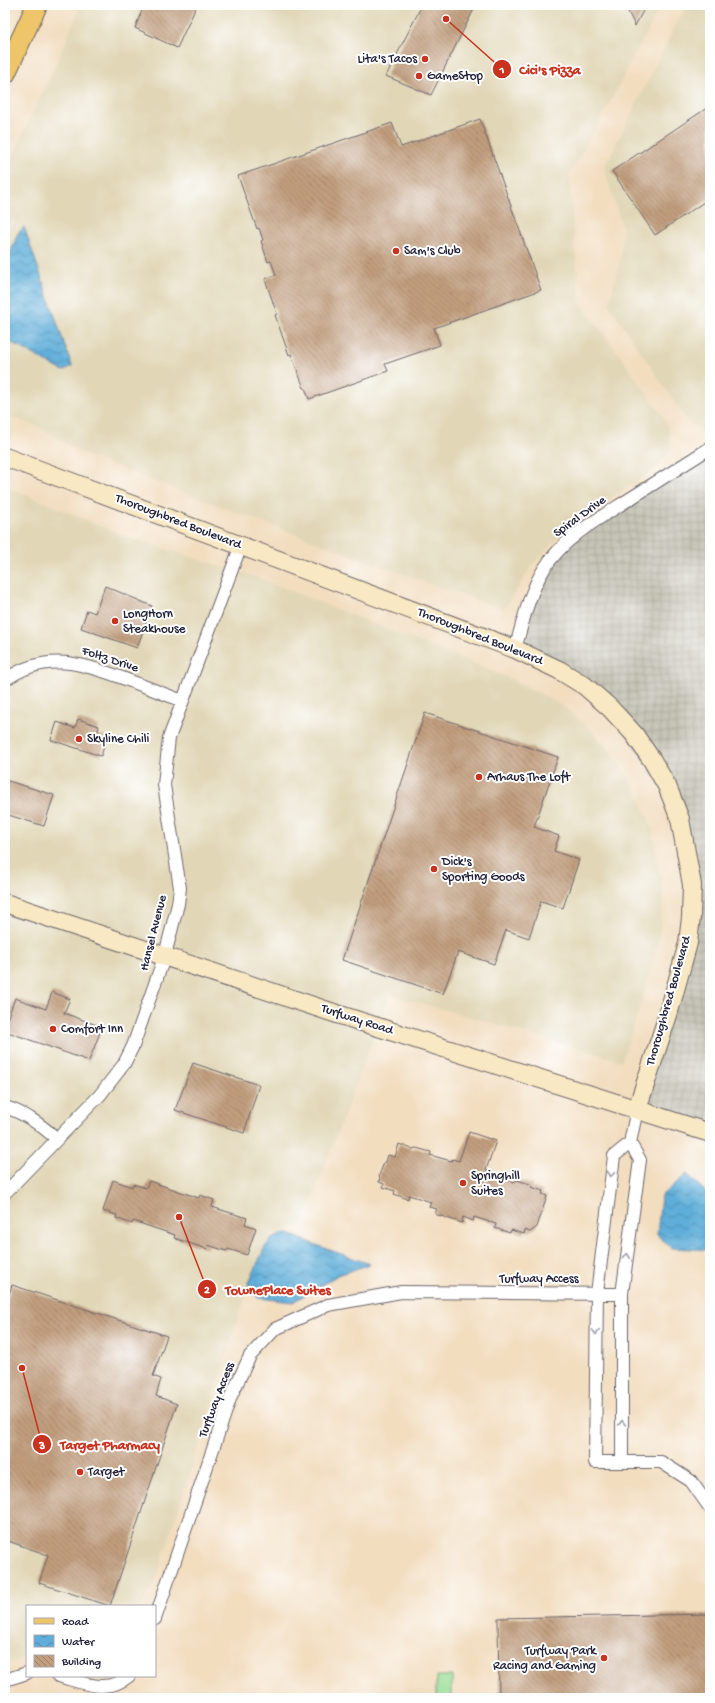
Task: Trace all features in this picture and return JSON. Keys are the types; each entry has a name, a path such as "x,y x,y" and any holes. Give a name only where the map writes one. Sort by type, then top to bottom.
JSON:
{"main road":[{"path":"5,74 37,5"},
{"name":"Thoroughbred Boulevard","path":"5,457 515,649 559,670 585,686 610,708 634,734 652,760 667,786 680,819 692,885 691,917 688,943 668,1015 637,1109"},
{"name":"Turfway Road","path":"5,903 165,955 338,1014 710,1133"}],"street":[{"name":"Spiral Drive","path":"515,649 524,616 537,582 553,556 564,545 596,521 710,448"},
{"name":"Hansel Avenue","path":"5,1193 100,1095 124,1064 135,1039 165,955 178,904 180,888 164,785 169,738 241,545"},
{"name":"Foltz Drive","path":"5,680 40,664 50,662 75,663 96,668 183,701"},
{"path":"5,1107 18,1111 41,1125 57,1139"},
{"path":"622,1462 622,1294 640,1160 630,1143 637,1109"},
{"name":"Turfway Access","path":"630,1143 614,1156 597,1293 595,1462 661,1462 691,1481 710,1508"},
{"name":"Turfway Access","path":"156,1616 231,1396 250,1356 275,1329 328,1305 401,1292 622,1294"},
{"path":"5,1680 26,1673"},
{"path":"62,1677 100,1687 114,1685 128,1677"}],"shaded area":[{"path":"81,5 661,5 607,108 569,175 580,303 608,339 663,416 669,431 671,449 657,468 573,523 533,564 504,609 425,582 86,455 39,427 5,415 5,172 55,66"},
{"path":"686,5 710,5 710,430 701,430 688,422 609,305 621,257 623,229 604,168"},
{"path":"710,448 710,1133 637,1109 688,943 680,819 610,708 515,649 553,556"},
{"path":"5,486 124,536 258,578 502,675 545,696 567,709 590,729 611,752 640,799 652,828 663,888 659,937 640,1007 622,1061 390,994 302,1225 269,1235 247,1290 157,1577 146,1596 143,1605 26,1605 26,1659 5,1664"}],"green space":[{"path":"436,1676 452,1676 452,1698 436,1698"}],"water":[{"path":"24,227 72,366 63,371 5,339 5,267 18,233"},
{"path":"687,1174 710,1196 710,1250 671,1248 657,1235 661,1196"},
{"path":"286,1233 370,1264 338,1275 293,1302 258,1298 248,1284 265,1247 271,1239"}],"building":[{"path":"144,5 197,5 177,48 135,28"},
{"path":"422,5 476,5 431,95 386,76"},
{"path":"625,5 646,5 635,26"},
{"path":"710,106 710,198 655,235 612,171"},
{"name":"Sam's Club","path":"480,119 541,290 434,328 440,345 385,364 388,371 309,399 291,354 289,355 275,315 277,314 265,279 276,275 271,261 268,262 261,241 263,240 259,228 257,229 238,176 392,123 401,147"},
{"name":"LongHorn Steakhouse","path":"105,586 152,606 137,648 81,628 87,610 95,613"},
{"path":"425,713 558,757 534,827 559,836 554,851 579,860 563,908 541,901 529,938 506,930 494,964 458,952 443,994 342,960"},
{"name":"Skyline Chili","path":"78,719 99,726 97,734 107,737 101,756 51,740 57,722 75,728"},
{"path":"5,780 54,795 44,826 5,814"},
{"name":"Comfort Inn","path":"52,992 70,999 64,1013 102,1027 89,1061 5,1031 5,1025 15,998 46,1009"},
{"path":"193,1063 259,1085 244,1133 175,1110"},
{"path":"469,1132 496,1141 486,1170 495,1173 494,1175 514,1182 517,1180 533,1185 531,1187 543,1191 542,1194 547,1196 537,1227 530,1232 525,1230 524,1234 511,1230 510,1233 495,1228 496,1224 474,1217 473,1221 463,1217 462,1223 435,1214 437,1209 429,1207 431,1202 409,1195 408,1199 394,1194 395,1191 383,1187 384,1184 379,1182 379,1176 384,1162 386,1162 388,1155 395,1157 399,1144 412,1149 416,1148 431,1152 430,1155 451,1161 453,1159 459,1161"},
{"path":"113,1180 132,1187 133,1184 146,1188 149,1181 199,1198 200,1195 214,1200 212,1207 247,1218 245,1224 256,1228 247,1255 228,1249 226,1251 208,1245 207,1249 174,1238 175,1235 133,1221 132,1224 116,1218 117,1215 103,1211"},
{"name":"Target","path":"12,1285 167,1336 153,1376 161,1379 156,1396 177,1404 110,1605 39,1583 48,1555 5,1540 5,1306"},
{"name":"Turfway Park Racing and Gaming","path":"710,1614 710,1698 499,1698 498,1618"}],"place":[{"name":"Cici's Pizza","path":"446,19"},
{"name":"Lita's Tacos","path":"425,59"},
{"name":"GameStop","path":"419,76"},
{"name":"Sam's Club","path":"396,251"},
{"name":"LongHorn Steakhouse","path":"115,621"},
{"name":"Skyline Chili","path":"79,739"},
{"name":"Arhaus The Loft","path":"479,777"},
{"name":"Dick's Sporting Goods","path":"434,869"},
{"name":"Comfort Inn","path":"53,1029"},
{"name":"Springhill Suites","path":"463,1183"},
{"name":"TownePlace Suites","path":"179,1217"},
{"name":"Target Pharmacy","path":"22,1368"},
{"name":"Target","path":"80,1472"},
{"name":"Turfway Park Racing and Gaming","path":"604,1658"}]}
